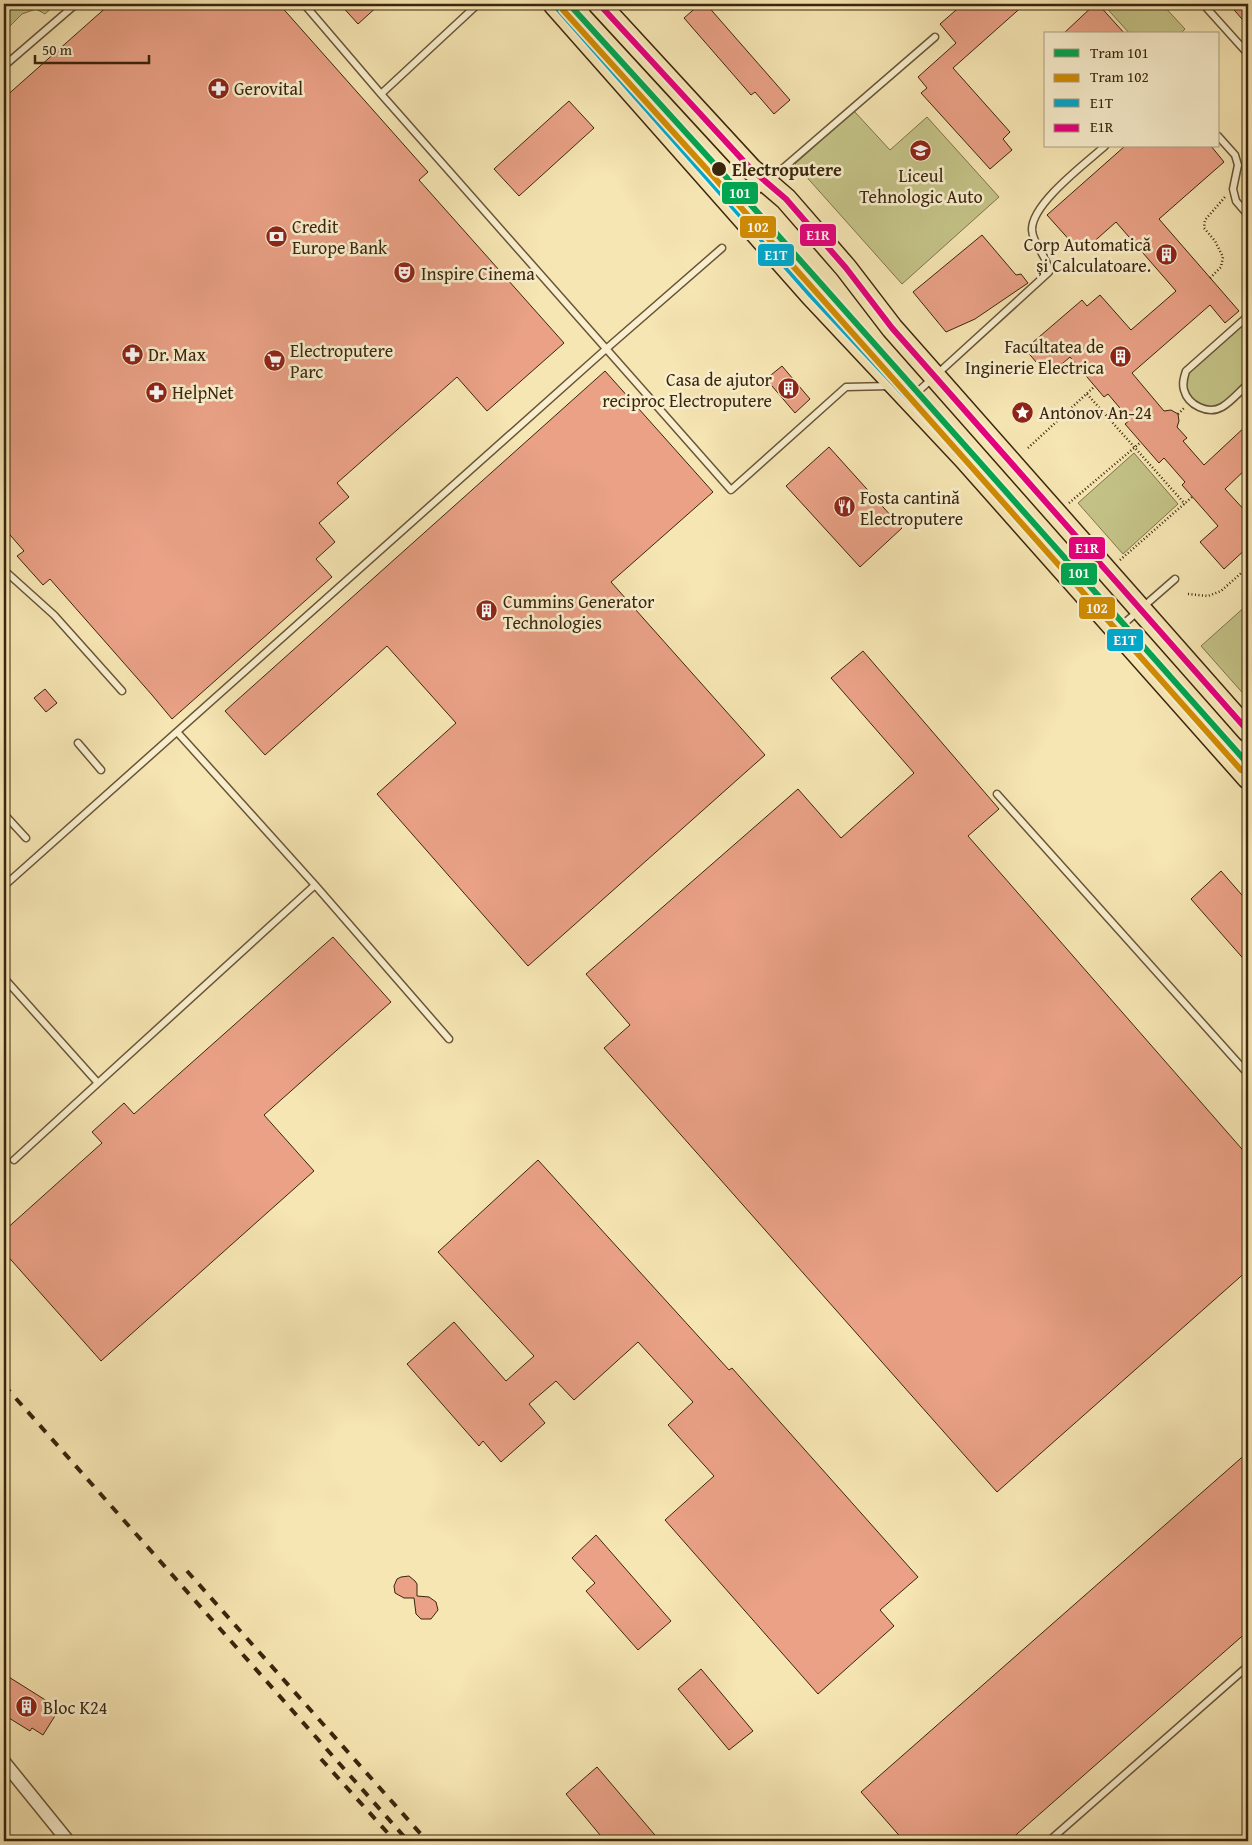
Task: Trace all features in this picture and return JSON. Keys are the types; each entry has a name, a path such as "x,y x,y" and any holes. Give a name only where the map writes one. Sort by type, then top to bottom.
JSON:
{"main road":[{"path":"554,4 810,295 964,458 1248,778"},
{"path":"599,4 751,169 786,199 846,268 892,328 1248,731"}],"street":[{"path":"4,1762 61,1839"}],"lane":[{"path":"4,66 76,4"},
{"path":"304,4 381,94 732,490 846,387 903,393 934,376 1049,272 1049,263 1035,243 1032,229 1035,215 1051,194 1103,148"},
{"path":"381,94 478,4"},
{"path":"1203,4 1248,54"},
{"path":"735,209 935,37"},
{"path":"1220,138 1235,155 1238,165 1232,189 1236,201 1248,215"},
{"path":"4,886 178,733 606,349 722,248"},
{"path":"1248,316 1186,371 1183,381 1184,392 1191,401 1198,407 1208,410 1222,407 1248,384"},
{"path":"4,570 54,615 122,691"},
{"path":"1117,630 1175,579"},
{"path":"178,733 449,1039"},
{"path":"78,743 101,770"},
{"path":"997,794 1248,1074"},
{"path":"4,814 26,838"},
{"path":"14,1160 315,886"},
{"path":"4,978 98,1082"},
{"path":"1049,1841 1248,1666"}],"path":[{"path":"1210,278 1220,267 1223,256 1215,241 1204,228 1205,220 1232,189"},
{"path":"1028,448 1095,386"},
{"path":"1087,394 1185,504"},
{"path":"1064,507 1142,442"},
{"path":"1115,564 1192,498"},
{"path":"1188,594 1208,596 1221,591 1248,567"}],"shaded area":[{"path":"4,4 56,4 45,14 36,9 22,14 4,32"},
{"path":"1103,4 1162,4 1185,29 1182,32 1128,32"},
{"path":"854,111 890,150 927,117 999,197 902,284 795,164"},
{"path":"1248,316 1248,384 1222,407 1199,407 1184,391 1186,371"},
{"path":"1134,453 1178,504 1123,554 1078,503"},
{"path":"1248,604 1248,699 1201,646"}],"building":[{"name":"Electroputere Parc","path":"110,4 279,4 428,172 419,180 564,343 487,411 457,377 337,483 349,497 319,523 335,542 316,559 332,577 172,719 50,579 43,585 17,556 24,551 4,528 4,98"},
{"path":"340,4 380,4 358,24"},
{"path":"700,4 706,4 790,100 774,114 755,92 751,95 684,18"},
{"path":"963,4 1025,4 953,68 1010,132 1003,139 1012,150 990,169 921,93 927,88 918,77 956,43 940,24"},
{"path":"1095,4 1098,4 1123,32 1065,32"},
{"path":"1229,4 1248,4 1248,26"},
{"path":"569,101 594,128 519,196 494,169"},
{"path":"1123,148 1213,148 1224,162 1159,219 1239,311 1225,323 1210,305 1132,373 1164,411 1171,410 1178,414 1179,421 1177,427 1187,438 1183,441 1204,465 1248,424 1248,467 1225,489 1248,514 1248,547 1224,569 1200,542 1218,526 1182,485 1185,482 1164,458 1159,463 1125,424 1130,420 1108,394 1104,397 1070,357 1048,376 1025,349 1082,300 1087,306 1100,295 1131,330 1176,291 1116,222 1081,253 1047,215"},
{"path":"982,235 1016,275 1021,274 1028,283 975,319 946,332 913,292"},
{"name":"Casa de ajutor reciproc Electroputere","path":"782,366 810,399 795,413 766,379"},
{"name":"Cummins Generator Technologies","path":"605,371 713,492 611,582 765,755 528,966 377,794 456,723 387,646 265,755 225,711"},
{"name":"Fosta cantină Electroputere","path":"829,447 902,528 860,567 786,486"},
{"path":"863,651 999,809 968,836 1248,1156 1248,1270 997,1492 604,1048 630,1025 586,974 798,789 841,838 914,773 831,678"},
{"path":"45,689 57,703 46,712 34,698"},
{"path":"1221,871 1248,902 1248,964 1191,899"},
{"path":"333,937 391,1002 264,1115 314,1171 101,1361 4,1252 4,1231 102,1143 92,1132 124,1103 134,1114"},
{"path":"538,1160 729,1370 732,1368 918,1577 880,1610 894,1626 818,1694 665,1520 714,1476 668,1425 693,1402 638,1342 574,1400 556,1381 529,1404 545,1423 501,1462 483,1441 479,1446 407,1364 454,1322 506,1381 534,1356 438,1252"},
{"path":"1248,1452 1248,1631 1009,1841 904,1841 861,1792"},
{"path":"596,1535 671,1621 638,1650 586,1591 595,1583 572,1558"},
{"path":"409,1576 417,1584 417,1596 429,1597 436,1602 438,1610 431,1619 421,1619 416,1614 414,1598 404,1598 395,1593 394,1586 397,1579"},
{"path":"701,1669 753,1731 729,1750 678,1689"},
{"name":"Bloc K24","path":"4,1674 47,1701 45,1703 58,1711 43,1735 32,1728 30,1731 4,1715"},
{"path":"597,1767 660,1841 605,1841 566,1794"}],"railway":[{"path":"4,1385 408,1841"},
{"path":"187,1571 427,1841"},
{"path":"321,1759 395,1841"}],"tram line":[{"name":"101","path":"569,4 719,169 1248,764"},
{"name":"102","path":"563,10 1241,770"}],"transit line":[{"name":"E1T","path":"554,4 811,295 964,458 1248,778"},
{"name":"E1R","path":"599,4 751,169 786,199 846,268 892,328 1248,731"}],"place":[{"name":"Gerovital","path":"218,88"},
{"name":"Liceul Tehnologic Auto","path":"921,150"},
{"name":"Electroputere","path":"719,169"},
{"name":"Credit Europe Bank","path":"276,236"},
{"name":"Corp Automatică și Calculatoare.","path":"1167,254"},
{"name":"Inspire Cinema","path":"405,273"},
{"name":"Dr. Max","path":"132,354"},
{"name":"Facultatea de Inginerie Electrica","path":"1120,356"},
{"name":"Electroputere Parc","path":"274,360"},
{"name":"Casa de ajutor reciproc Electroputere","path":"788,389"},
{"name":"HelpNet","path":"156,392"},
{"name":"Antonov An-24","path":"1023,412"},
{"name":"Fosta cantină Electroputere","path":"844,507"},
{"name":"Cummins Generator Technologies","path":"487,611"},
{"name":"Bloc K24","path":"27,1707"}]}
